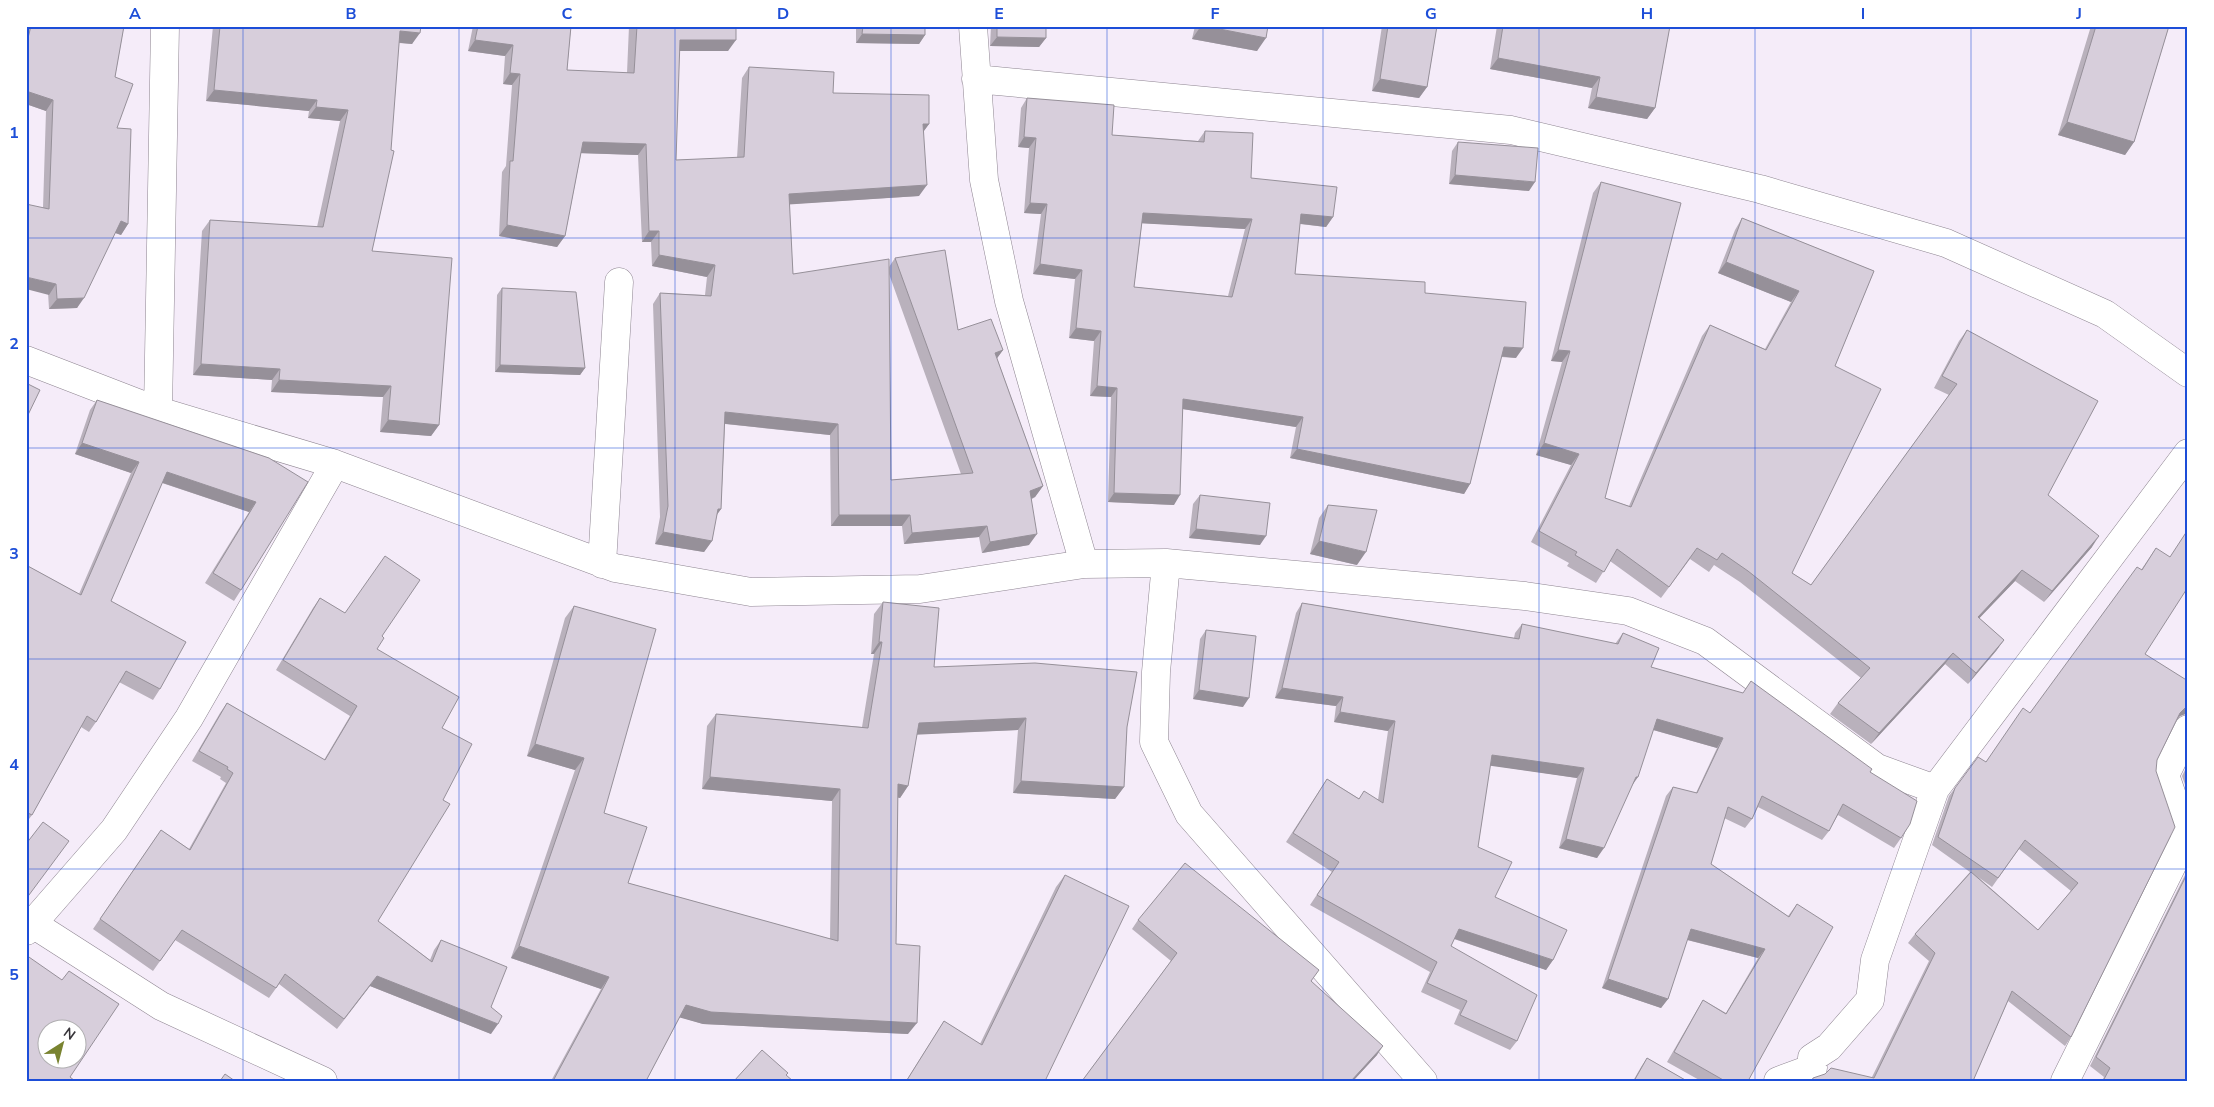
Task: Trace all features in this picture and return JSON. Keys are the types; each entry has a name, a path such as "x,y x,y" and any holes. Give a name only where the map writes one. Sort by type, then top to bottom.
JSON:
{"street":[{"path":"158,411 165,26"},
{"path":"974,26 984,180 1009,301 1084,564"},
{"path":"976,79 1511,130 1760,189 1946,243 2105,314 2188,373"},
{"path":"602,564 618,282"},
{"path":"26,360 158,411 335,464 602,564 615,568 751,592 920,589 1084,564 1166,563 1525,596 1628,611 1705,641 1876,768 1935,789"},
{"path":"1778,1081 1813,1068 1812,1058 1829,1047 1870,1000 1875,960 1935,789 2188,453"},
{"path":"323,1081 161,1006 30,928 114,830 183,726 335,464"},
{"path":"1166,563 1156,672 1154,742 1185,806 1189,814 1423,1081"},
{"path":"2065,1081 2186,837 2165,775 2188,729"}],"building":[{"path":"31,26 124,26 115,77 133,84 117,128 131,129 128,224 121,221 84,298 57,299 56,284 26,277 26,204 49,209 53,100 26,91 26,46"},
{"path":"220,26 421,26 420,33 400,31 391,150 394,151 372,251 452,258 439,425 388,420 391,386 279,380 280,369 201,364 210,220 323,227 348,110 316,107 317,100 214,90"},
{"path":"478,26 571,26 567,70 634,73 637,26 736,26 736,40 680,40 676,160 744,157 749,67 834,72 833,93 929,95 929,124 923,124 927,185 789,194 793,274 889,259 891,480 973,473 895,258 945,250 958,330 991,319 1003,350 995,353 1043,486 1030,491 1037,534 990,542 987,526 912,533 910,515 839,515 838,424 725,412 721,509 718,509 712,541 663,532 668,506 660,293 711,296 715,265 659,255 659,231 649,231 646,144 583,142 565,236 507,225 510,161 513,161 520,74 510,73 513,45 475,40"},
{"path":"863,26 925,26 925,35 862,34"},
{"path":"997,26 1046,26 1046,38 997,37"},
{"path":"1204,26 1268,26 1266,38"},
{"path":"1388,26 1437,26 1427,87 1380,79"},
{"path":"1503,26 1670,26 1655,108 1596,97 1600,77 1498,58"},
{"path":"2096,26 2169,26 2134,142 2067,122"},
{"path":"1027,98 1114,105 1112,135 1204,142 1205,131 1253,133 1251,178 1337,187 1333,217 1301,214 1295,274 1425,282 1425,293 1526,302 1523,348 1504,347 1470,484 1297,449 1303,417 1183,399 1180,495 1114,493 1117,388 1097,386 1101,331 1076,328 1082,270 1040,264 1047,204 1030,203 1036,138 1024,137","holes":["1143,213 1252,219 1232,297 1134,287"]},
{"path":"1458,142 1538,148 1535,182 1455,175"},
{"path":"1601,182 1681,203 1605,498 1631,507 1710,325 1766,350 1799,291 1726,262 1742,218 1874,271 1835,366 1881,389 1792,573 1811,585 1957,384 1942,376 1967,330 2098,401 2048,495 2099,536 2052,591 2022,570 1978,617 2004,640 1976,673 1953,653 1879,733 1838,703 1870,668 1748,571 1722,553 1717,560 1697,548 1669,587 1617,549 1604,572 1575,555 1577,552 1539,531 1579,454 1544,443 1570,351 1558,350"},
{"path":"502,288 576,292 585,368 500,365"},
{"path":"26,383 40,390 26,419"},
{"path":"97,400 269,458 308,482 241,590 213,573 256,502 167,472 111,601 186,642 160,689 126,671 96,722 87,716 32,815 26,812 26,565 81,595 139,462 82,443"},
{"path":"1200,495 1270,503 1266,536 1196,529"},
{"path":"1328,505 1377,510 1366,552 1319,541"},
{"path":"2187,531 2188,587 2145,654 2188,681 2188,706 2180,713 2157,760 2156,771 2175,827 2071,1037 2012,991 1973,1081 1812,1081 1813,1078 1825,1074 1831,1068 1874,1078 1935,953 1915,934 1971,872 2038,930 2078,883 2025,840 1998,878 1938,837 1955,788 1978,757 1986,762 2023,708 2030,713 2137,567 2142,570 2156,548 2170,557"},
{"path":"385,556 420,580 382,636 384,638 377,649 459,697 442,728 472,744 443,800 450,804 378,921 432,962 441,940 507,967 491,1007 502,1016 498,1024 377,976 344,1019 285,974 276,988 182,930 160,961 100,919 161,830 190,850 233,773 227,769 228,767 199,751 227,703 325,760 357,706 283,660 320,598 345,613"},
{"path":"883,602 939,608 934,667 1035,663 1137,672 1127,727 1124,787 1021,781 1026,718 919,723 908,786 898,784 896,944 920,946 917,1023 711,1012 686,1005 646,1081 553,1081 609,977 519,946 584,758 535,744 574,606 656,629 604,813 647,827 628,883 838,941 840,789 710,777 716,714 868,728 882,642 879,642"},
{"path":"1302,603 1519,639 1522,624 1618,644 1623,633 1659,648 1651,667 1743,693 1751,681 1872,769 1870,772 1917,801 1910,824 1901,838 1843,804 1829,831 1762,796 1752,819 1728,807 1711,864 1789,917 1797,904 1833,927 1748,1081 1725,1081 1674,1052 1703,1000 1726,1014 1765,949 1691,929 1668,999 1608,979 1673,787 1697,793 1723,738 1657,719 1638,777 1636,777 1604,848 1566,839 1584,768 1492,755 1478,847 1512,862 1495,897 1567,930 1553,960 1459,929 1451,946 1537,995 1517,1041 1460,1015 1467,1001 1427,983 1437,962 1317,895 1339,862 1293,833 1327,779 1359,799 1364,791 1383,803 1395,721 1340,712 1343,697 1282,688"},
{"path":"1206,630 1256,636 1249,698 1199,690"},
{"path":"43,822 69,841 26,899 26,844"},
{"path":"1185,863 1319,970 1311,981 1383,1046 1351,1081 1082,1081 1177,953 1138,920"},
{"path":"2188,872 2188,1081 2103,1081 2110,1068 2096,1057"},
{"path":"1065,875 1129,906 1045,1081 907,1080 944,1021 982,1045"},
{"path":"26,955 62,980 69,971 119,1004 88,1050 88,1020 38,1020 38,1070 75,1070 70,1077 75,1081 26,1081"},
{"path":"762,1050 788,1073 786,1075 793,1081 734,1081"},
{"path":"1647,1058 1687,1081 1634,1081"},
{"path":"225,1074 235,1081 220,1081"}]}
